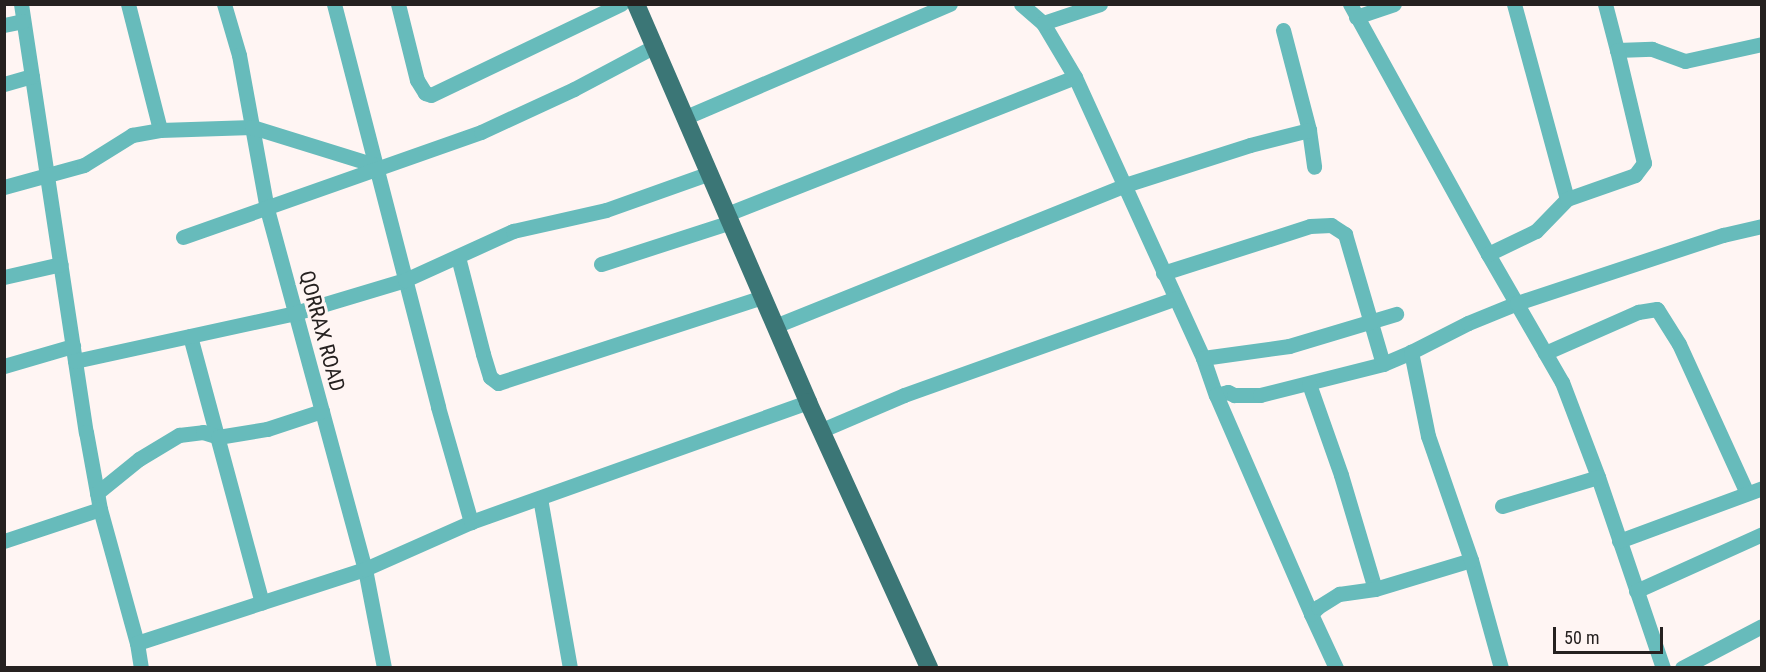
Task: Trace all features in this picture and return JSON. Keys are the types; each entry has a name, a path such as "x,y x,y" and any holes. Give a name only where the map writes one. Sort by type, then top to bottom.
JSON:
{"main road":[{"path":"636,4 808,402 929,668"}],"street":[{"path":"21,4 97,493 137,643 141,668"},
{"name":"QORRAX ROAD","path":"225,4 239,55 267,209 365,569 384,668"},
{"path":"334,4 405,280 471,522"},
{"path":"398,4 417,80 425,93 431,95 621,4"},
{"path":"686,117 950,4"},
{"path":"1021,4 1043,23 1075,77 1174,299 1203,358 1216,395 1336,668"},
{"path":"1043,23 1101,4"},
{"path":"1394,4 1353,11 1562,382 1598,477 1663,668"},
{"path":"1514,4 1567,199"},
{"path":"1488,254 1536,231 1567,199 1635,175 1644,163 1605,4"},
{"path":"132,6 160,130"},
{"path":"4,24 23,21"},
{"path":"1283,30 1309,130 1314,167"},
{"path":"1617,50 1652,49 1685,62 1761,44"},
{"path":"183,237 481,132 574,89 655,46"},
{"path":"4,84 32,76"},
{"path":"600,264 729,218 1075,77"},
{"path":"4,187 84,165 132,135 160,130 252,127 376,168"},
{"path":"776,326 1125,185 1250,144 1309,130"},
{"path":"4,366 190,336 295,313 405,280 513,231 606,210 710,172"},
{"path":"1163,273 1310,226 1331,225 1345,234 1383,364"},
{"path":"1216,395 1228,392 1234,395 1260,395 1383,364 1468,323 1517,303 1723,235 1761,226"},
{"path":"458,257 490,377 498,383 763,297"},
{"path":"4,277 61,264"},
{"path":"822,430 904,395 1174,299"},
{"path":"1545,353 1638,312 1650,308 1657,309 1679,344 1754,491 1619,541"},
{"path":"1203,358 1289,346 1396,314"},
{"path":"190,336 262,603"},
{"path":"1411,352 1428,436 1471,560 1501,668"},
{"path":"1309,384 1341,475 1375,589"},
{"path":"137,643 365,569 471,522 808,402"},
{"path":"97,493 167,440 189,432 202,432 218,437 267,429 322,411"},
{"path":"1502,506 1598,477"},
{"path":"540,498 570,668"},
{"path":"6,536 100,509"},
{"path":"1636,591 1761,534"},
{"path":"1311,614 1339,594 1375,589 1471,560"},
{"path":"1682,668 1761,626"}]}
